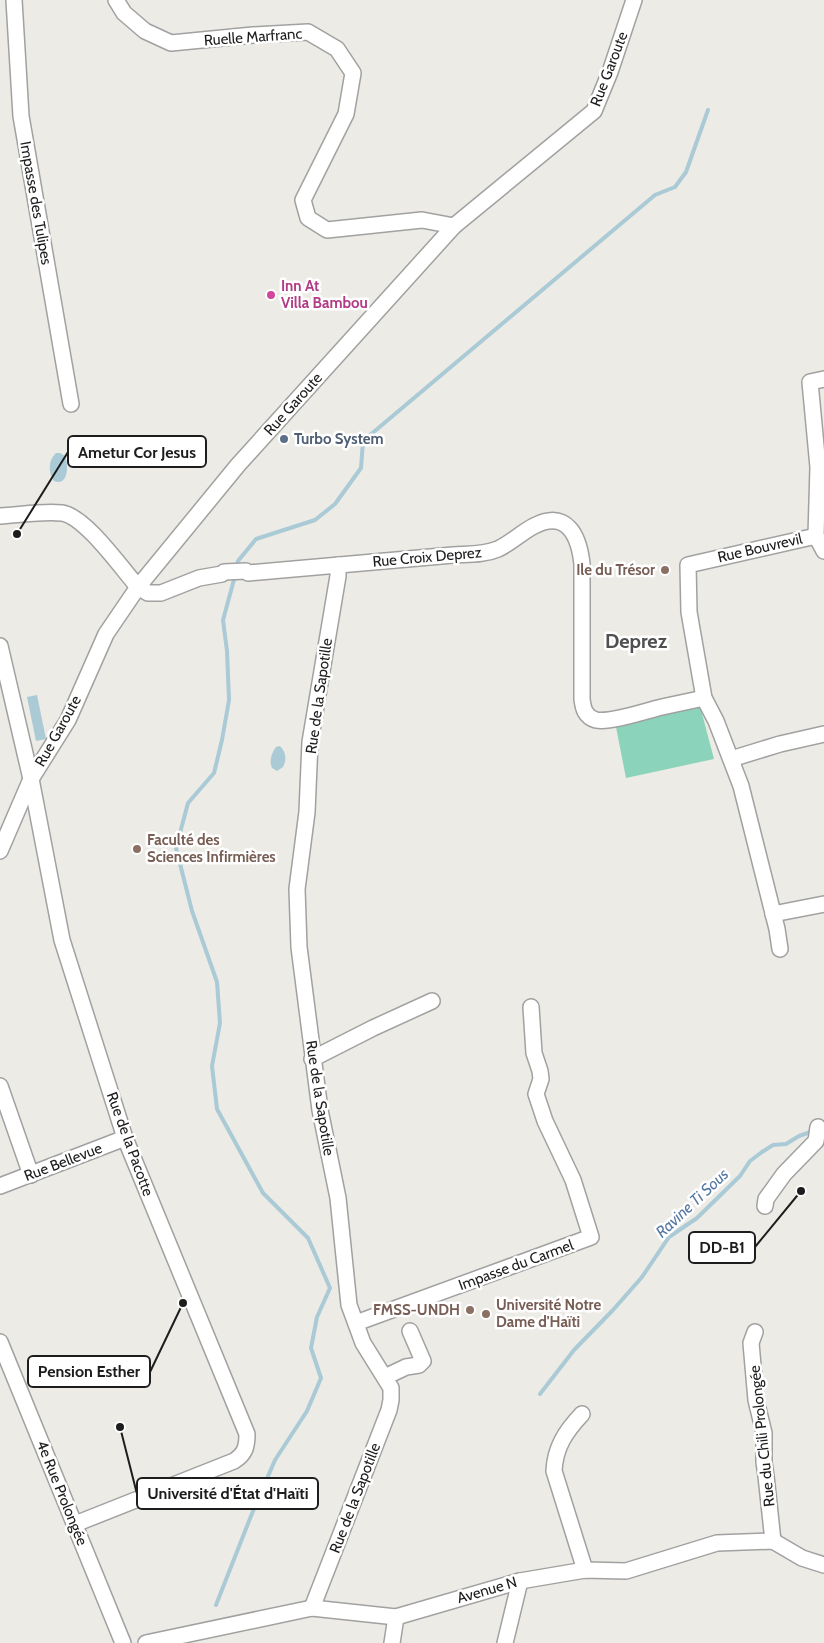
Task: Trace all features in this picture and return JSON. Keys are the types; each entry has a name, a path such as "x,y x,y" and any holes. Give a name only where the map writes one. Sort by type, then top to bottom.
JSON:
{"street":[{"name":"Impasse des Tulipes","path":"14,0 22,116 71,404"},
{"name":"Ruelle Marfranc","path":"116,0 124,13 145,31 171,43 308,32 337,49 353,73 352,81 346,114 303,200 308,218 327,230 422,220 454,226"},
{"name":"Rue Garoute","path":"0,851 32,779 68,720 106,634 138,587 238,465 454,226 594,111 610,72 634,0"},
{"path":"816,536 818,467 810,382 824,379"},
{"path":"0,516 62,513 72,516 92,533 138,587"},
{"name":"Rue Croix Deprez","path":"138,587 148,593 161,593 199,578 224,572 246,571 248,573 453,554 481,554 499,548 541,523 556,521 566,525 574,533 580,548 582,564 582,699 583,708 587,715 595,720 605,720 704,698"},
{"name":"Rue Bouvrevil","path":"704,698 689,612 688,565 816,536 824,551"},
{"name":"Rue de la Sapotille","path":"312,1608 389,1410 391,1400 391,1388 362,1343 349,1305 338,1198 312,1060 299,947 297,889 307,812 310,742 338,576 338,565"},
{"name":"Rue de la Pacotte","path":"0,646 32,779 62,940 125,1138 247,1434 246,1450 241,1457 234,1461 75,1524"},
{"path":"704,698 716,721 741,786 780,949"},
{"path":"731,759 780,744 824,734"},
{"path":"773,914 824,904"},
{"path":"312,1060 373,1028 432,1001"},
{"name":"Impasse du Carmel","path":"356,1323 591,1237 573,1180 545,1121 536,1094 541,1079 534,1053 531,1007"},
{"path":"0,1086 31,1175"},
{"path":"764,1206 766,1199 784,1174 816,1141 818,1126"},
{"name":"Rue Bellevue","path":"0,1186 125,1138"},
{"path":"385,1378 406,1367 419,1365 422,1361 410,1330"},
{"name":"Rue du Chili Prolongée","path":"755,1332 751,1343 756,1400 764,1433 764,1462 773,1541"},
{"name":"4e Rue Prolongée","path":"0,1342 123,1643"},
{"path":"582,1414 567,1430 555,1458 554,1471 586,1570"},
{"path":"773,1541 802,1558 824,1565"},
{"name":"Avenue N","path":"146,1643 172,1640 312,1608 396,1617 520,1581 586,1570 626,1571 717,1543 773,1541"},
{"path":"505,1643 520,1581"},
{"path":"392,1643 396,1617"}],"green space":[{"path":"700,706 714,759 626,778 616,727"}],"water":[{"path":"56,453 65,456 67,465 65,478 59,482 54,481 50,470 51,459"},
{"path":"37,695 46,739 36,741 27,697"},
{"path":"280,746 285,753 285,761 283,767 277,771 272,768 271,760 276,747"}],"waterway":[{"path":"237,567 238,561 256,539 315,520 335,504 361,468 363,441 655,195 675,187 686,172 708,110"},
{"path":"216,1605 275,1460 307,1411 321,1378 311,1348 317,1317 330,1288 308,1238 263,1193 217,1109 212,1066 220,1023 217,982 192,911 176,848 188,803 214,773 222,740 229,700 227,651 223,620 235,576"},
{"name":"Ravine Ti Sous","path":"540,1394 574,1350 642,1277 669,1237 697,1218 740,1176 750,1161 762,1152 773,1145 786,1144 799,1136 813,1131"}],"place":[{"name":"Inn At Villa Bambou","path":"271,295"},
{"name":"Turbo System","path":"284,439"},
{"name":"Ametur Cor Jesus","path":"17,534"},
{"name":"Ile du Trésor","path":"665,570"},
{"name":"Faculté des Sciences Infirmières","path":"137,849"},
{"name":"DD-B1","path":"801,1191"},
{"name":"Pension Esther","path":"183,1303"},
{"name":"FMSS-UNDH","path":"470,1310"},
{"name":"Université Notre Dame d'Haïti","path":"486,1314"},
{"name":"Université d'État d'Haïti","path":"120,1427"}],"district":[{"name":"Deprez","path":"636,641"}]}
